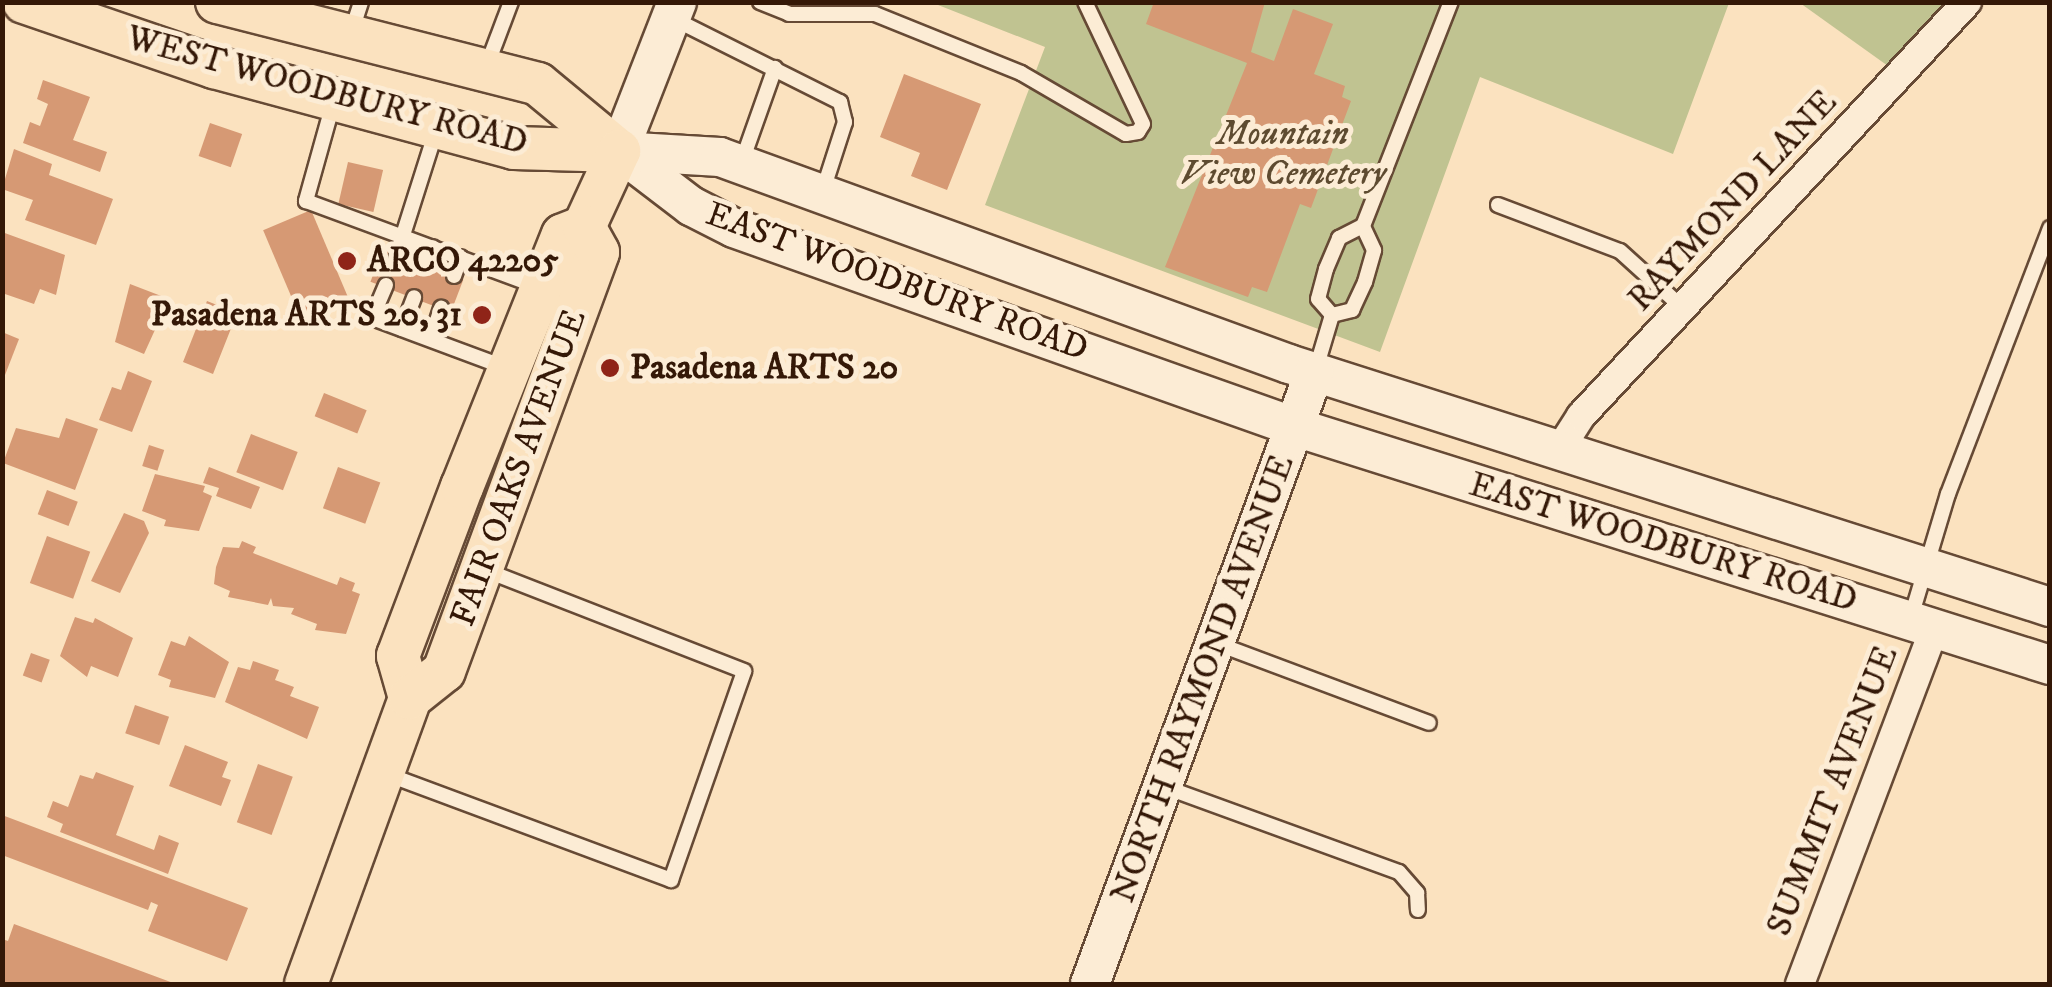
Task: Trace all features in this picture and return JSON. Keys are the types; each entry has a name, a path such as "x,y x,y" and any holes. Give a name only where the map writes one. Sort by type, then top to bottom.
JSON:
{"main road":[{"name":"WEST WOODBURY ROAD","path":"24,2 214,67 514,148 620,151"},
{"name":"WEST WOODBURY ROAD","path":"217,2 356,19 538,84 620,151"},
{"name":"FAIR OAKS AVENUE","path":"410,698 398,656 562,234 584,227 620,151 671,10"},
{"name":"EAST WOODBURY ROAD","path":"620,151 710,156 741,165 1314,372 2050,607"},
{"name":"EAST WOODBURY ROAD","path":"620,151 691,206 734,228 1298,428 2050,665"},
{"name":"FAIR OAKS AVENUE","path":"306,984 410,698 444,671 482,568 598,252 584,227"},
{"name":"NORTH RAYMOND AVENUE","path":"1090,984 1217,644 1274,474 1298,428 1314,372"}],"street":[{"name":"RAYMOND LANE","path":"1558,452 1582,416 1967,2"},
{"name":"SUMMIT AVENUE","path":"1800,984 1923,622"}],"lane":[{"path":"486,68 510,2"},
{"path":"760,2 789,14 875,14 1021,73 1126,134 1138,132 1143,124 1085,2"},
{"path":"1332,316 1318,299 1326,269 1339,238 1363,226 1451,2"},
{"path":"671,10 836,97 844,108 822,195"},
{"path":"741,165 775,68"},
{"path":"335,99 306,200 542,288"},
{"path":"398,254 437,126"},
{"path":"1498,205 1620,251 1684,310"},
{"path":"1332,316 1352,310 1365,282 1374,250 1363,226"},
{"path":"1923,622 1930,568 1948,494 2050,228"},
{"path":"426,264 433,246"},
{"path":"454,276 461,256"},
{"path":"386,285 372,318 509,369"},
{"path":"402,329 414,296"},
{"path":"431,340 441,308"},
{"path":"1314,372 1332,316"},
{"path":"383,773 672,880 744,671 482,568"},
{"path":"1217,644 1429,722"},
{"path":"1164,787 1398,872 1417,893 1418,910"}],"green space":[{"name":"Mountain View Cemetery","path":"933,3 1729,3 1673,154 1480,77 1380,352 985,205 1045,47"},
{"path":"1800,3 1956,3 1895,71"}],"building":[{"path":"1154,2 1265,2 1251,52 1274,61 1293,9 1333,24 1314,74 1345,86 1342,97 1351,101 1311,208 1300,204 1267,292 1252,287 1248,297 1165,267 1247,63 1146,24"},
{"path":"904,74 981,104 947,190 911,176 920,153 880,137"},
{"path":"43,80 90,97 73,140 107,152 100,172 23,143 30,122 40,126 48,104 37,99"},
{"path":"210,123 242,134 231,167 199,156"},
{"path":"14,149 52,164 49,175 113,199 96,245 25,220 33,200 2,189"},
{"path":"348,162 383,170 373,212 338,204"},
{"path":"311,210 350,303 303,323 263,230"},
{"path":"2,232 65,255 56,295 40,289 34,304 2,293"},
{"path":"383,249 463,280 451,312 370,282"},
{"path":"130,284 169,299 144,354 115,342"},
{"path":"207,301 222,307 217,320 232,326 213,374 183,362"},
{"path":"2,332 19,339 5,375 2,373"},
{"path":"128,371 152,381 132,432 99,420 112,387 121,390"},
{"path":"324,393 367,410 357,433 315,416"},
{"path":"66,418 98,429 75,490 3,463 16,428 59,438"},
{"path":"251,434 298,452 283,490 236,472"},
{"path":"149,445 164,450 157,471 142,466"},
{"path":"209,467 260,487 251,509 216,496 219,488 203,483"},
{"path":"338,467 380,482 365,524 323,508"},
{"path":"155,474 205,486 203,492 212,496 199,531 164,526 166,520 142,511"},
{"path":"47,490 78,502 68,526 38,514"},
{"path":"124,513 144,521 149,533 120,593 91,581"},
{"path":"47,536 90,552 73,599 30,583"},
{"path":"242,541 256,547 253,553 337,585 340,577 355,583 352,591 360,594 346,634 315,630 317,624 291,614 294,608 273,606 271,598 268,605 228,597 230,591 214,584 216,567 223,547 239,548"},
{"path":"75,617 93,623 95,618 133,638 118,677 91,666 87,677 60,656"},
{"path":"189,636 229,662 215,698 169,687 171,680 158,675 171,641 185,646"},
{"path":"31,653 50,660 42,682 23,676"},
{"path":"253,661 279,670 275,680 294,687 290,696 319,707 307,739 225,702 238,667 250,670"},
{"path":"135,705 169,717 159,745 125,733"},
{"path":"185,745 228,762 222,777 231,780 221,806 169,786"},
{"path":"258,764 293,777 272,835 237,822"},
{"path":"96,772 134,786 116,835 154,850 159,835 179,843 168,874 60,832 63,824 47,817 53,801 68,807 80,775 93,779"},
{"path":"2,815 248,908 227,961 148,931 158,905 151,902 148,910 2,855"},
{"path":"14,924 176,984 2,984 2,939 8,941"}],"place":[{"name":"ARCO 42205","path":"347,261"},
{"name":"Pasadena ARTS 20, 31","path":"482,315"},
{"name":"Pasadena ARTS 20","path":"610,368"}]}
